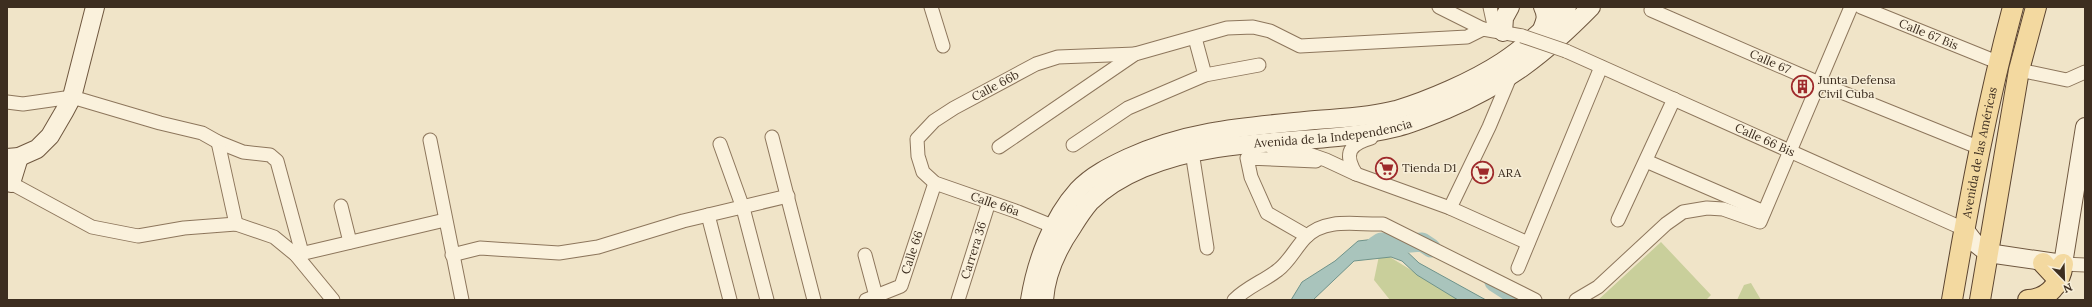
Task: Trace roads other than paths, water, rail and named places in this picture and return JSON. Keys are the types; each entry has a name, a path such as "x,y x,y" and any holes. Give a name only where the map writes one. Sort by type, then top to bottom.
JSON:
{"main road":[{"path":"1541,32 1546,21 1546,13 1543,7"},
{"name":"Avenida de la Independencia","path":"1044,300 1062,230 1078,190 1093,176 1147,149 1188,135 1394,110 1420,102 1501,63 1541,32 1567,7"},
{"name":"Avenida de la Independencia","path":"1030,300 1041,252 1090,202 1126,175 1192,152 1244,144 1357,135 1399,127 1450,108 1484,92 1510,77 1540,56 1591,7"},
{"name":"Avenida de las Américas","path":"1952,300 1964,229 1997,62 2013,7"},
{"name":"Avenida de las Américas","path":"1980,300 2020,70 2036,7"},
{"path":"9,182 13,171 13,158 37,149 50,136 72,97 92,15"},
{"path":"2028,300 2038,300 2045,296 2057,284 2061,276 2080,194 2085,131"},
{"path":"1964,229 1974,242 1988,253 2042,263 2063,264"},
{"path":"2042,263 2056,277 2057,284"}],"street":[{"path":"931,7 943,46"},
{"path":"1762,217 1851,7"},
{"name":"Calle 67 Bis","path":"1861,7 1997,62"},
{"name":"Calle 66 Bis","path":"1444,8 1498,17 1522,36 1566,51 1964,229"},
{"name":"Calle 67","path":"1651,10 1819,83 1980,148"},
{"path":"999,147 1135,54 1227,28 1253,27 1270,32 1300,46 1467,37 1498,17"},
{"path":"1195,38 1205,75"},
{"name":"Calle 66b","path":"935,183 923,172 918,156 917,139 934,121 954,108 1036,64 1058,57 1135,54"},
{"path":"1073,145 1128,108 1205,75 1260,65"},
{"path":"1518,268 1601,67"},
{"path":"2020,70 2067,80 2085,72"},
{"path":"1450,208 1489,127 1510,77"},
{"path":"7,102 23,104 72,97 160,123 202,133 218,142 243,152 270,155 277,161 299,254"},
{"path":"1618,220 1674,99"},
{"path":"1356,174 1351,166 1351,148 1357,142 1382,135 1399,127"},
{"path":"772,137 814,300"},
{"path":"430,140 462,300"},
{"path":"218,142 236,224"},
{"path":"720,144 743,208 767,300"},
{"path":"1244,144 1300,152 1326,160 1356,174 1450,208 1528,243"},
{"path":"1192,152 1207,248"},
{"path":"1307,236 1267,213 1251,177 1247,158 1312,162 1326,160"},
{"path":"1646,161 1762,217"},
{"path":"9,182 92,227 138,236 184,228 236,224 274,237 299,254 333,300"},
{"name":"Calle 66a","path":"935,183 1062,230"},
{"name":"Calle 66","path":"871,298 900,286 935,183"},
{"path":"452,255 480,248 559,253 582,250 598,247 708,215 743,208 788,196"},
{"name":"Carrera 36","path":"958,300 989,202"},
{"path":"341,206 350,242"},
{"path":"1576,300 1598,287 1666,224 1683,212 1707,208 1723,209 1762,217"},
{"path":"708,215 730,300"},
{"path":"299,254 445,220"},
{"path":"1234,300 1260,280 1278,270 1307,236 1318,228 1332,224 1382,224 1535,300"},
{"path":"866,255 871,298"},
{"path":"2063,264 2085,265"}],"water":[{"path":"1384,238 1399,244 1419,263 1486,300 1458,300 1417,275 1402,261 1391,257 1354,261 1313,300 1291,300 1302,282 1335,261 1358,241"}],"waterway":[{"path":"1375,246 1381,242 1399,244 1422,242 1431,248"},
{"path":"1494,282 1511,293 1518,300"}],"place":[{"name":"Junta Defensa Civil Cuba","path":"1802,87"},
{"name":"Tienda D1","path":"1386,168"},
{"name":"ARA","path":"1482,173"}]}
